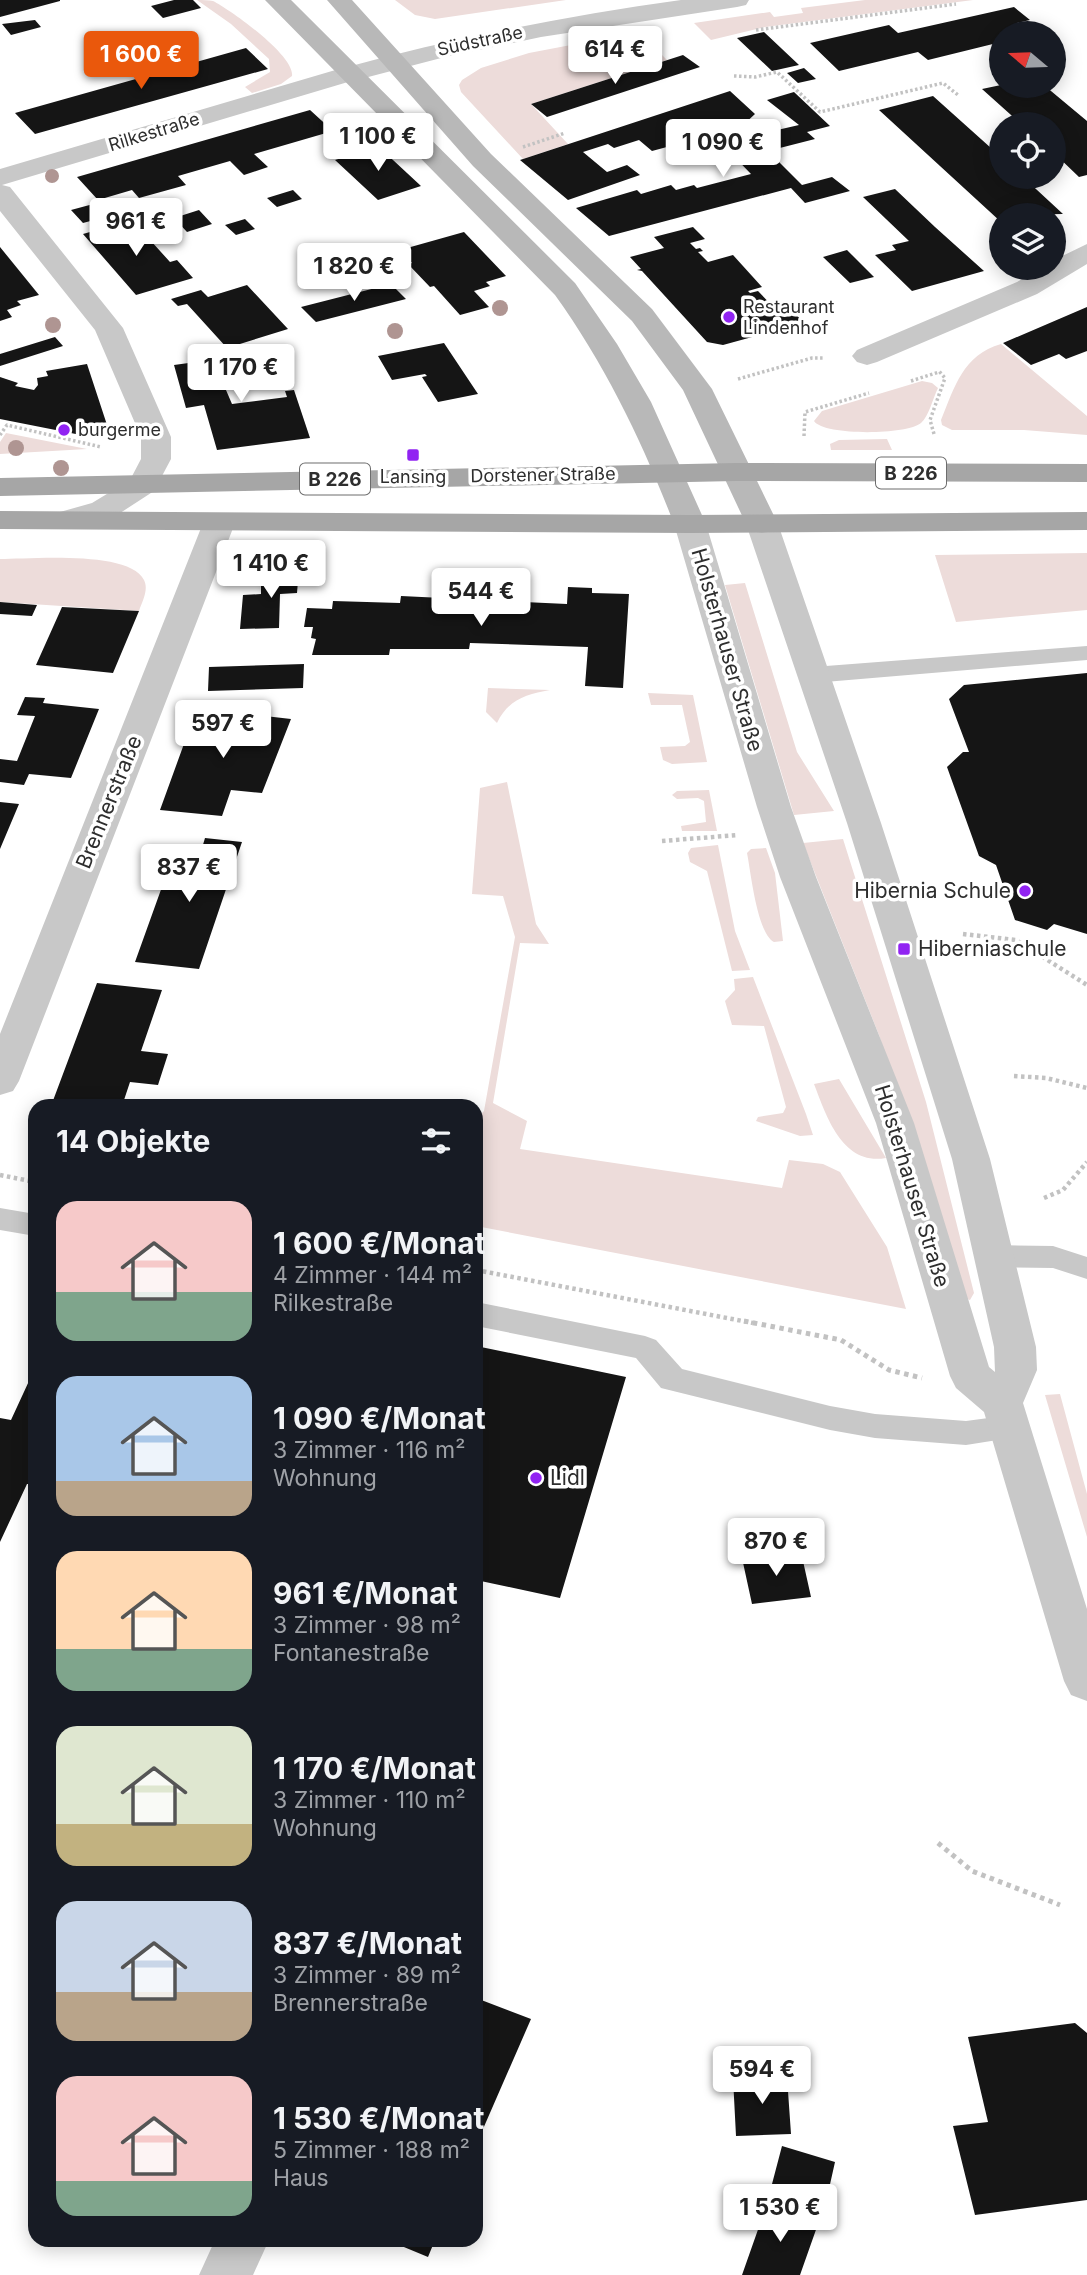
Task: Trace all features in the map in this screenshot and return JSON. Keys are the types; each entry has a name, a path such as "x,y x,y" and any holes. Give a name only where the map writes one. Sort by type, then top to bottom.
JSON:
{"main road":[{"name":"Holsterhauser Straße","path":"277,0 349,74 480,200 565,289 589,321 656,437 690,524"},
{"path":"339,0 482,160 642,315 697,390 762,524"},
{"name":"Dorstener Straße","path":"0,487 149,472 286,479 736,472 1087,473"},
{"name":"B 226","path":"0,520 690,524 1087,521"}],"street":[{"name":"Südstraße","path":"349,74 542,28 737,0"},
{"name":"Rilkestraße","path":"0,178 349,74"},
{"path":"0,193 109,328 156,437 149,472 103,510 71,519"},
{"path":"867,356 1027,288 1087,252"},
{"name":"Brennerstraße","path":"0,1081 219,523"},
{"name":"Holsterhauser Straße","path":"690,524 766,780 798,877 879,1079 971,1376"},
{"path":"762,524 864,822 971,1159 1015,1347 1016,1370 1007,1415"},
{"path":"971,1376 1007,1415 1087,1681"},
{"path":"225,2275 239,2247"}],"lane":[{"path":"813,675 1087,653"},
{"path":"0,1219 28,1224"},
{"path":"993,1256 1053,1257 1087,1268"},
{"path":"483,1315 645,1348 672,1379 830,1418 876,1426 966,1433 1007,1415"}],"path":[{"path":"748,32 956,4"},
{"path":"734,76 755,77 777,72 820,112 943,83 958,95"},
{"path":"911,337 945,378 930,420 934,433"},
{"path":"738,379 812,358 867,356"},
{"path":"899,384 939,372"},
{"path":"804,436 805,412 872,392"},
{"path":"0,435 7,425 149,472"},
{"path":"662,841 749,834"},
{"path":"963,934 1016,940 1087,985"},
{"path":"1014,1076 1046,1078 1087,1088"},
{"path":"1044,1198 1063,1190 1087,1162"},
{"path":"0,1175 28,1181"},
{"path":"483,1271 841,1340 858,1348 892,1375 908,1379 971,1376"},
{"path":"938,1843 971,1871 1060,1905"}],"shaded area":[{"path":"197,0 213,1 247,23 283,57 292,76 281,84 252,93 245,87 270,72 269,59 231,24"},
{"path":"395,0 566,0 435,19 415,15"},
{"path":"865,0 973,0 765,27 711,40 694,23 770,12 774,17 803,13 801,8"},
{"path":"639,32 667,60 531,104 568,144 523,159 461,92 459,85 462,80 481,68 529,53"},
{"path":"1001,344 1087,416 1087,435 1024,430 952,430 942,425 941,420 962,373 978,356"},
{"path":"922,381 932,383 938,388 924,420 913,427 884,432 849,431 821,426 814,421 822,411"},
{"path":"6,433 87,449 0,454 0,442"},
{"path":"887,439 892,450 831,450 830,444 839,440"},
{"path":"1087,553 1087,610 956,622 935,555"},
{"path":"0,559 100,560 135,570 144,580 146,588 139,611 0,602"},
{"path":"745,583 797,752 834,811 794,815 725,585"},
{"path":"488,688 550,690 519,699 501,715 497,723 486,712"},
{"path":"648,693 693,695 707,762 672,764 663,760 660,747 685,746 690,742 682,705 651,705"},
{"path":"507,782 536,924 549,944 520,943 493,1103 527,1121 520,1149 782,1188 789,1160 823,1164 840,1172 887,1247 906,1309 483,1227 483,1112 515,937 503,896 472,894 480,788"},
{"path":"709,790 717,831 682,831 681,826 706,822 704,801 698,798 677,799 672,795 677,791"},
{"path":"843,839 926,1102 974,1293 970,1300 964,1298 879,1035 803,843"},
{"path":"718,845 735,931 750,970 732,971 707,871 690,862 688,853 691,848"},
{"path":"766,848 775,873 783,941 774,942 768,936 759,915 753,888 747,853 751,849"},
{"path":"753,977 813,1135 800,1136 756,1121 758,1117 783,1113 786,1107 764,1026 732,1025 725,1001 735,990 734,979"},
{"path":"839,1079 886,1158 871,1158 858,1154 847,1146 830,1123 814,1084"},
{"path":"1060,1394 1087,1494 1087,1537 1045,1395"}],"building":[{"path":"0,0 60,0 60,1 0,17"},
{"path":"174,0 193,0 201,8 163,18 151,6"},
{"path":"1014,7 1030,20 989,21 989,45 928,60 918,52 839,71 810,43 889,25 898,33"},
{"path":"35,20 41,27 11,35 2,24"},
{"path":"764,32 799,65 772,71 737,38"},
{"path":"246,48 268,69 35,134 15,113"},
{"path":"683,55 700,67 547,117 531,104"},
{"path":"804,68 816,79 798,83 787,73"},
{"path":"730,91 755,114 741,127 652,151 639,140 614,148 608,144 583,152 607,172 627,165 640,175 568,200 520,160"},
{"path":"794,92 830,126 807,132 815,139 768,151 802,185 832,177 850,191 805,203 791,188 609,236 576,208 637,190 641,194 671,185 676,190 694,185 697,188 751,174 721,143 799,125 767,100"},
{"path":"933,96 989,146 989,189 1036,189 1051,203 989,203 989,211 879,110"},
{"path":"992,98 1059,98 1087,121 1087,175 1079,177 1066,165 1066,112 1008,112"},
{"path":"310,110 333,131 254,154 268,167 244,175 230,161 178,176 186,185 139,198 132,190 98,200 77,177"},
{"path":"350,122 369,139 339,148 330,140 343,136 334,127"},
{"path":"379,147 421,186 378,200 335,160"},
{"path":"895,189 984,271 912,291 875,255 896,250 892,245 909,241 863,197"},
{"path":"293,190 302,199 277,207 267,198"},
{"path":"97,203 109,216 83,223 71,210"},
{"path":"199,210 212,224 187,232 174,218"},
{"path":"245,219 255,229 236,235 225,225"},
{"path":"132,220 170,262 177,260 193,278 136,295 83,234"},
{"path":"693,227 705,239 690,243 703,251 698,252 708,262 733,255 762,287 748,291 750,293 758,291 779,313 791,309 804,323 723,345 707,342 642,271 637,270 641,269 630,257 664,248 654,237"},
{"path":"464,232 506,276 486,282 490,286 474,291 489,307 460,315 434,286 430,287 408,264 412,263 400,250"},
{"path":"0,247 39,295 17,301 21,305 7,310 12,317 0,321"},
{"path":"847,250 874,277 850,283 823,257"},
{"path":"391,284 406,299 316,322 301,307"},
{"path":"247,285 288,329 227,348 187,304 178,306 171,299 201,290 208,297"},
{"path":"1087,307 1087,351 1066,359 1059,354 1031,365 1003,343"},
{"path":"55,337 63,346 0,366 0,354"},
{"path":"444,343 478,394 438,402 422,377 427,376 425,374 392,380 378,356"},
{"path":"283,350 287,364 217,369 232,404 287,397 285,391 294,390 310,438 217,450 204,405 186,408 174,365"},
{"path":"87,364 109,431 96,438 0,419 0,377 18,383 15,386 34,390 38,385 37,378 48,376 46,371"},
{"path":"313,569 313,581 298,581 297,593 280,594 279,628 240,629 243,595 261,594 261,582 276,582 277,570"},
{"path":"568,587 592,588 592,593 629,594 623,688 585,686 588,647 470,643 469,649 390,649 389,655 312,655 316,639 311,638 313,627 304,627 307,608 332,609 333,601 400,603 401,596 567,604"},
{"path":"0,602 37,605 32,616 0,614"},
{"path":"62,607 139,611 113,673 36,665"},
{"path":"304,664 303,688 208,691 209,667"},
{"path":"1087,673 1087,934 1054,924 1047,930 1015,920 996,865 979,856 947,767 963,752 969,752 949,699 964,685"},
{"path":"25,697 45,698 43,703 99,709 71,778 29,774 24,785 0,782 0,759 17,761 35,716 17,715"},
{"path":"197,708 291,719 262,793 231,790 222,816 160,810"},
{"path":"0,802 19,804 0,849"},
{"path":"205,838 242,842 199,969 135,962 177,845 202,848"},
{"path":"97,983 162,990 141,1051 168,1054 158,1085 130,1082 124,1099 54,1099"},
{"name":"Lidl","path":"483,1347 626,1377 560,1598 483,1582"},
{"path":"28,1383 28,1484 0,1542 0,1418 11,1420"},
{"path":"801,1552 811,1597 752,1604 742,1558"},
{"path":"483,2001 531,2019 483,2129"},
{"path":"1075,2023 1087,2033 1087,2200 975,2215 953,2126 988,2122 968,2037"},
{"path":"787,2077 791,2134 736,2136 733,2078"},
{"path":"782,2146 835,2162 822,2220 767,2203"},
{"path":"767,2204 818,2224 800,2275 742,2275"},
{"path":"404,2247 432,2247 428,2257"}],"place":[{"name":"Restaurant Lindenhof","path":"729,317"},
{"name":"burgerme","path":"64,430"},
{"name":"Lansing","path":"413,455"},
{"name":"Hibernia Schule","path":"1025,891"},
{"name":"Hiberniaschule","path":"904,949"},
{"name":"Lidl","path":"536,1478"}]}
